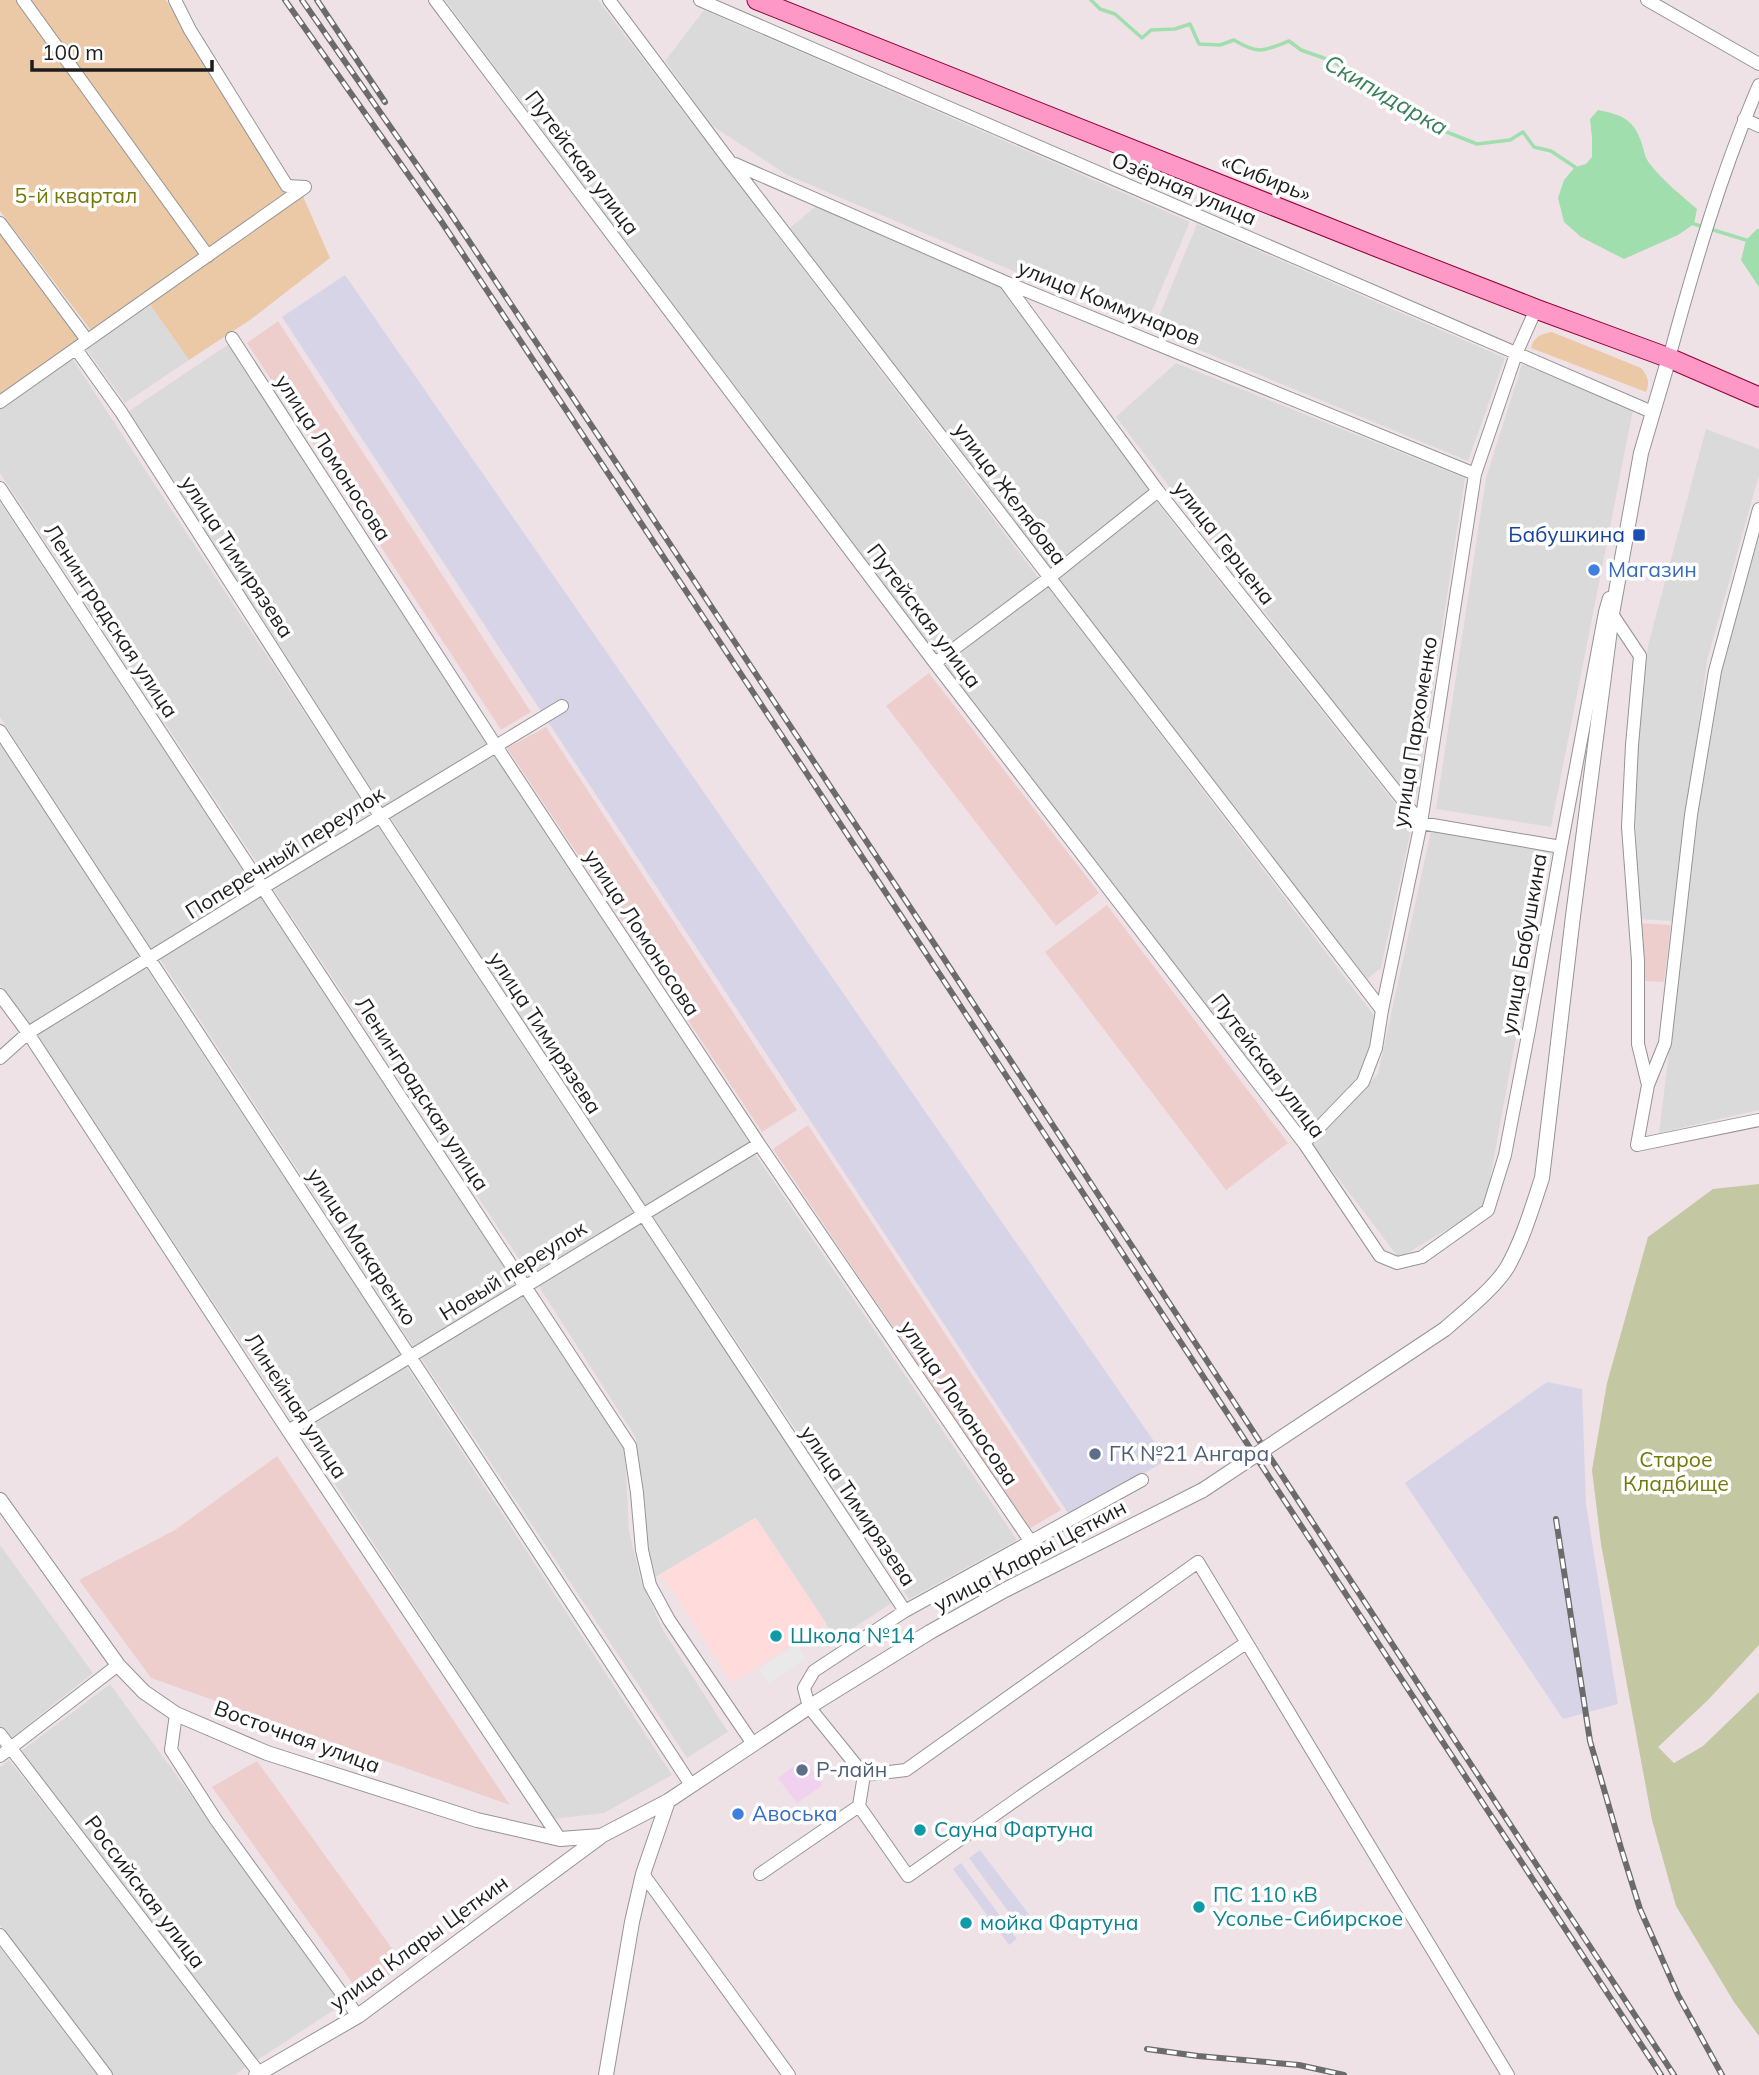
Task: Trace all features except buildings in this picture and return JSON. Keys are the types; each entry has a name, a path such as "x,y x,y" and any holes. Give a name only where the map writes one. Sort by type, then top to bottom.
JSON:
{"main road":[{"name":"«Сибирь»","path":"757,0 1536,309 1669,358 1759,397"}],"street":[{"path":"23,0 208,256"},
{"path":"0,402 305,187 287,186 190,30 175,0"},
{"name":"Путейская улица","path":"435,0 935,663 1304,1143 1380,1256"},
{"name":"улица Желябова","path":"609,0 731,163 1382,1010"},
{"name":"Озёрная улица","path":"700,0 1652,412"},
{"path":"1647,0 1759,64"},
{"path":"1669,358 1704,235 1744,119 1759,85"},
{"path":"1744,119 1759,126"},
{"name":"улица Коммунаров","path":"731,163 1005,282 1475,474"},
{"path":"0,223 88,340"},
{"name":"улица Герцена","path":"1005,282 1158,491 1421,823"},
{"name":"улица Пархоменко","path":"1304,1143 1363,1082 1376,1048 1421,823 1475,474 1516,354 1536,309"},
{"name":"улица Ломоносова","path":"232,338 758,1144 1031,1542"},
{"name":"улица Тимирязева","path":"76,349 121,412 380,816 905,1611 814,1671 804,1688 809,1707"},
{"name":"улица Клары Цеткин","path":"668,1801 809,1707 930,1632 1005,1590 1203,1490 1445,1329 1474,1304 1507,1269 1529,1220 1542,1178 1612,614 1641,453 1669,358"},
{"name":"Ленинградская улица","path":"0,488 630,1446 642,1550 650,1585 669,1620 753,1744"},
{"path":"935,663 1049,578 1158,491"},
{"path":"1759,509 1715,671 1690,815 1665,1042 1648,1085 1637,1144 1759,1120"},
{"name":"улица Бабушкина","path":"1380,1256 1397,1263 1422,1256 1489,1210 1505,1154 1530,1030 1605,612 1621,562"},
{"path":"1612,614 1640,656 1628,827 1638,961 1639,1044 1648,1085"},
{"name":"Поперечный переулок","path":"0,1058 29,1034 562,706"},
{"name":"улица Макаренко","path":"0,731 691,1785"},
{"path":"1421,823 1561,847"},
{"name":"Линейная улица","path":"0,995 29,1034 288,1431 560,1839"},
{"name":"Новый переулок","path":"288,1431 758,1144"},
{"path":"905,1611 1142,1480"},
{"name":"Восточная улица","path":"0,1500 118,1665 144,1692 176,1714 267,1753 477,1820 560,1839 601,1836 668,1801"},
{"path":"864,1775 906,1770 1198,1562 1508,2075"},
{"path":"809,1707 864,1775 859,1806 908,1876 1246,1643"},
{"path":"5,1752 118,1665"},
{"path":"176,1714 171,1750 216,1820 358,2016"},
{"name":"Российская улица","path":"0,1734 5,1752 257,2074"},
{"path":"606,2075 632,1922 643,1874 668,1801"},
{"path":"760,1874 859,1806"},
{"name":"улица Клары Цеткин","path":"257,2074 358,2016 601,1836"},
{"path":"643,1874 789,2075"},
{"path":"0,1935 106,2075"}],"shaded area":[{"path":"445,0 598,0 1040,580 938,657"},
{"path":"704,10 1190,222 1145,327 787,175 711,125 665,61"},
{"path":"1598,110 1620,116 1631,124 1650,164 1697,209 1694,224 1678,235 1624,259 1581,237 1564,222 1558,198 1564,180 1575,167 1586,164 1592,157 1590,119"},
{"path":"816,206 1000,287 1149,491 1050,568 789,229"},
{"path":"1197,224 1505,358 1468,461 1153,331"},
{"path":"1757,229 1759,287 1741,260 1746,240"},
{"path":"345,275 1167,1460 1070,1516 282,317"},
{"path":"149,303 189,360 125,403 85,347"},
{"path":"278,321 531,712 501,730 247,343"},
{"path":"229,344 488,743 383,807 129,411"},
{"path":"72,358 370,813 267,878 0,473 0,409"},
{"path":"1176,363 1465,478 1417,793 1407,798 1116,417"},
{"path":"1522,364 1633,410 1551,827 1436,809 1486,478"},
{"path":"1706,429 1759,449 1759,475 1707,661 1673,921 1637,919 1635,776 1648,645"},
{"path":"1155,500 1412,825 1381,968 1367,979 1057,579"},
{"path":"0,502 254,886 152,950 0,717"},
{"path":"1759,532 1759,1110 1659,1133 1698,815 1719,674"},
{"path":"1048,586 1375,1017 1370,1048 1356,1082 1305,1134 944,665"},
{"path":"929,673 1099,893 1056,926 886,706"},
{"path":"546,727 797,1110 762,1132 507,748"},
{"path":"0,742 140,957 28,1028 0,985"},
{"path":"494,752 751,1143 644,1206 390,817"},
{"path":"377,825 634,1214 531,1277 274,890"},
{"path":"1431,831 1550,850 1485,1207 1399,1258 1312,1144 1378,1074"},
{"path":"261,896 516,1284 414,1348 160,959"},
{"path":"1107,905 1288,1143 1226,1190 1045,952"},
{"path":"1639,923 1671,925 1664,982 1645,981"},
{"path":"146,968 402,1356 292,1421 37,1035"},
{"path":"808,1125 1061,1510 1029,1529 773,1149"},
{"path":"755,1154 1017,1540 909,1599 653,1216"},
{"path":"640,1221 892,1603 836,1639 755,1518 655,1577 645,1533 636,1438 538,1285"},
{"path":"524,1294 625,1450 629,1531 641,1581 663,1630 728,1732 687,1758 421,1358"},
{"path":"407,1367 672,1775 604,1813 553,1819 301,1432"},
{"path":"1547,1382 1582,1389 1586,1504 1618,1704 1563,1719 1405,1483"},
{"path":"277,1456 510,1805 151,1678 79,1580 175,1530"},
{"path":"756,1518 826,1623 732,1683 661,1574"},
{"path":"0,1545 93,1673 0,1747"},
{"path":"797,1645 806,1659 768,1683 759,1669"},
{"path":"110,1684 343,2004 256,2061 20,1752"},
{"path":"804,1759 823,1785 797,1803 778,1778"},
{"path":"9,1760 248,2065 235,2075 113,2075 0,1925 0,1767"},
{"path":"257,1761 404,1965 361,1995 212,1787"},
{"path":"980,1850 1031,1917 1019,1926 969,1858"},
{"path":"961,1863 1017,1939 1009,1945 953,1869"},
{"path":"0,1947 97,2075 0,2075"}],"green space":[{"name":"5-й квартал","path":"0,0 21,0 202,252 93,333 0,211"},
{"path":"30,0 166,0 288,194 209,250"},
{"path":"302,194 330,258 250,320 189,360 149,303"},
{"path":"0,230 81,339 0,397"},
{"path":"1552,332 1641,368 1648,379 1646,392 1531,348 1538,336"},
{"name":"Старое Кладбище","path":"1759,1184 1759,1645 1708,1700 1658,1747 1674,1763 1703,1746 1759,1692 1759,2036 1734,2002 1676,1906 1652,1820 1601,1544 1592,1470 1607,1383 1648,1237 1713,1189"}],"waterway":[{"name":"Скипидарка","path":"1091,0 1100,9 1115,14 1142,38 1151,30 1175,29 1190,24 1199,44 1220,45 1234,40 1249,48 1261,50 1289,41 1301,50 1332,61 1398,99 1416,110 1434,127 1477,144 1510,140 1523,132 1534,147 1551,151 1575,167"},
{"name":"Скипидарка","path":"1694,224 1746,240"}],"railway":[{"path":"285,0 441,221 925,952 1661,2075"},
{"path":"302,0 451,214 613,458 1674,2075"},
{"path":"317,0 385,102"},
{"path":"1556,1519 1590,1741 1621,1848 1640,1909 1678,1995 1722,2075"},
{"path":"1147,2049 1299,2065 1344,2075"}],"place":[{"name":"Бабушкина","path":"1639,535"},
{"name":"Магазин","path":"1594,570"},
{"name":"ГК №21 Ангара","path":"1095,1454"},
{"name":"Школа №14","path":"776,1636"},
{"name":"Р-лайн","path":"802,1770"},
{"name":"Авоська","path":"738,1814"},
{"name":"Сауна Фартуна","path":"920,1830"},
{"name":"ПС 110 кВ Усолье-Сибирское","path":"1199,1907"},
{"name":"мойка Фартуна","path":"966,1923"}]}
